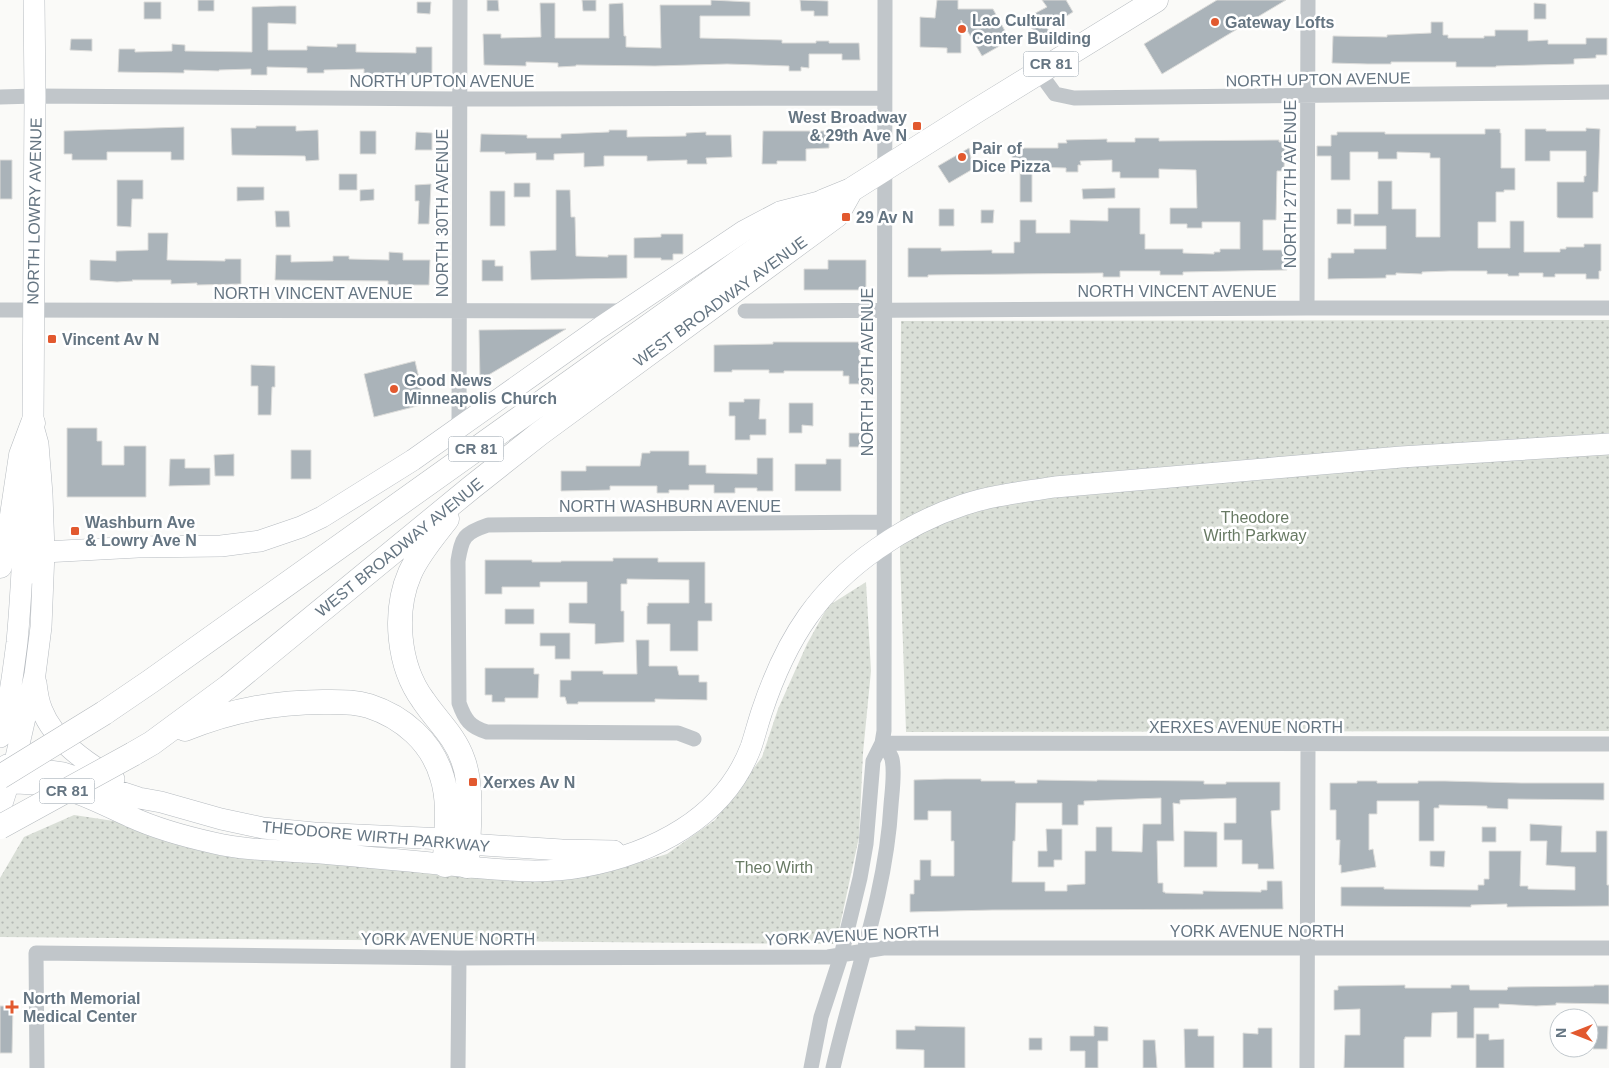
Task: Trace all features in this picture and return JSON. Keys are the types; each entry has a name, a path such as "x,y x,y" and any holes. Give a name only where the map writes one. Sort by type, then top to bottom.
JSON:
{"main road":[{"name":"WEST BROADWAY AVENUE","path":"5,775 151,681 824,201 852,190 884,168 1156,0"},
{"name":"WEST BROADWAY AVENUE","path":"0,827 142,748 228,687 539,434 837,215 852,190"},
{"path":"0,566 11,522 21,455 32,423"},
{"path":"460,858 468,788 464,762 447,729 423,700 410,678 403,653 401,608 411,570 472,487"},
{"path":"142,748 217,717 265,707 302,702 352,702 368,706 399,721 426,743 442,777 447,801 445,839 460,858"}],"street":[{"name":"NORTH LOWRY AVENUE","path":"0,736 13,674 22,579 26,480 32,423 34,0"},
{"name":"NORTH 30TH AVENUE","path":"459,427 460,0"},
{"name":"NORTH 29TH AVENUE","path":"882,743 884,731 885,0"},
{"name":"NORTH 27TH AVENUE","path":"1307,308 1308,0"},
{"name":"NORTH UPTON AVENUE","path":"1039,72 1055,94 1074,98 1308,97 1609,92"},
{"name":"NORTH UPTON AVENUE","path":"0,97 884,98"},
{"name":"WEST BROADWAY AVENUE","path":"44,552 138,547 222,546 260,541 301,528 413,460 744,231 780,212 824,201"},
{"name":"NORTH VINCENT AVENUE","path":"745,311 1609,308"},
{"name":"NORTH VINCENT AVENUE","path":"0,310 626,311"},
{"name":"NORTH LOWRY AVENUE","path":"0,810 5,775 35,674 41,627 44,552 38,444 32,423"},
{"name":"THEODORE WIRTH PARKWAY","path":"5,775 59,787 90,798 132,818 216,844 244,848 460,858 491,869 560,870 582,867 640,851 671,837 717,803 734,780 750,749 775,677 790,646 807,616 830,588 855,564 884,545 922,522 963,504 1054,488 1401,456 1609,444"},
{"name":"NORTH WASHBURN AVENUE","path":"694,739 678,733 487,732 474,728 463,715 459,703 458,561 461,541 474,530 488,525 883,522"},
{"path":"22,579 44,552"},
{"path":"35,674 38,699 42,711 54,730 73,750 90,764 119,782 144,791 161,802"},
{"path":"811,1068 821,1017 841,956 866,844 873,761 882,743 892,758 890,813 881,882 870,931 833,1068"},
{"name":"XERXES AVENUE NORTH","path":"882,743 1609,744"},
{"path":"1306,1068 1308,744"},
{"name":"THEODORE WIRTH PARKWAY","path":"5,775 63,773 139,798 263,828 314,833 445,839"},
{"name":"YORK AVENUE NORTH","path":"36,1068 36,953 458,958 828,957 883,948 1609,948"},
{"path":"458,958 458,1068"}],"green space":[{"name":"Theodore Wirth Parkway","path":"1609,320 1609,731 906,732 900,558 901,321"},
{"name":"Theo Wirth","path":"866,582 871,671 863,753 859,837 836,944 0,937 0,878 24,837 74,815 220,837 540,871 607,872 667,854 715,820 762,757 778,709 807,644 828,606"}],"building":[{"path":"198,0 214,0 214,11 198,11"},
{"path":"487,0 498,0 499,11 487,11"},
{"path":"582,0 596,0 596,11 583,11"},
{"path":"711,0 750,2 750,16 700,16 700,38 782,40 782,43 829,41 829,43 859,43 860,60 842,60 842,54 809,54 809,68 801,67 801,71 789,71 789,66 727,64 655,66 576,65 558,67 558,63 526,62 526,66 484,65 483,34 501,34 501,38 541,37 540,3 555,3 555,38 609,38 609,4 623,3 626,47 661,48 660,5 711,5"},
{"path":"800,0 828,1 828,16 814,16 814,11 801,11"},
{"name":"Lao Cultural Center Building","path":"937,0 958,0 958,9 993,9 1010,40 982,56 961,20 961,53 947,53 947,48 920,47 920,17 935,18"},
{"path":"1042,0 1066,0 1073,12 1047,28 1051,34 1039,41 1026,18 1047,7"},
{"name":"Gateway Lofts","path":"1217,0 1286,0 1162,74 1144,44"},
{"path":"144,2 161,2 161,19 144,19"},
{"path":"417,2 431,2 430,14 417,13"},
{"path":"1534,3 1546,4 1546,19 1534,19"},
{"path":"296,6 296,24 268,23 268,50 307,50 307,46 337,47 337,44 356,44 356,52 416,53 416,47 432,47 432,75 364,75 364,69 324,70 324,73 307,73 307,68 267,67 267,75 251,75 251,69 219,71 184,70 184,73 118,72 119,49 135,49 135,52 172,51 172,44 185,45 185,51 252,52 252,7"},
{"path":"1431,22 1443,22 1443,35 1448,35 1448,38 1484,38 1484,36 1495,36 1495,30 1528,30 1528,41 1548,40 1548,44 1586,44 1586,38 1607,38 1607,55 1596,55 1596,58 1574,59 1574,64 1496,67 1456,67 1456,62 1332,63 1333,36 1387,37 1387,35 1431,33"},
{"path":"71,39 92,39 92,51 70,50"},
{"path":"256,126 296,126 296,131 318,130 319,160 306,161 305,156 232,155 231,128 256,128"},
{"path":"184,127 184,160 171,160 171,152 107,152 107,160 72,160 72,154 64,154 64,131"},
{"path":"1586,128 1600,129 1598,192 1593,192 1593,218 1559,218 1557,217 1557,182 1584,182 1584,176 1586,176 1586,151 1550,151 1550,161 1525,161 1525,129 1586,131"},
{"path":"1485,129 1500,129 1501,168 1515,168 1515,190 1496,192 1496,222 1478,222 1478,248 1510,248 1510,221 1524,221 1524,252 1560,252 1560,249 1566,249 1566,247 1584,247 1584,244 1601,244 1601,271 1599,271 1599,279 1586,279 1586,274 1555,274 1555,277 1543,277 1543,273 1519,273 1519,276 1508,276 1508,274 1487,274 1487,271 1449,271 1422,272 1422,274 1396,273 1396,275 1386,275 1386,278 1328,279 1328,258 1331,258 1331,253 1354,253 1354,249 1386,249 1386,226 1354,226 1354,214 1378,214 1378,181 1392,181 1392,209 1416,209 1416,237 1440,237 1440,158 1430,158 1430,153 1397,152 1397,159 1378,159 1378,152 1350,152 1350,180 1331,180 1331,156 1317,156 1317,146 1331,146 1331,135 1337,135 1337,132 1485,134"},
{"path":"609,130 627,130 627,137 686,136 686,133 706,132 706,135 731,135 732,157 706,158 707,164 687,164 687,160 647,161 647,156 604,156 604,166 584,167 584,153 554,154 554,160 536,160 536,153 505,154 505,152 480,152 481,134 527,135 527,138 561,138 561,134 609,132"},
{"path":"360,131 376,131 376,154 360,154"},
{"path":"763,131 829,131 829,148 806,149 806,161 777,161 777,164 762,164"},
{"path":"416,132 432,133 432,150 415,150"},
{"path":"1135,138 1159,138 1159,141 1279,140 1279,142 1285,142 1284,171 1277,171 1276,220 1263,220 1263,250 1287,250 1287,270 1183,272 1183,275 1160,275 1160,271 1120,271 1120,277 1103,277 1103,273 928,275 928,277 908,277 908,248 941,248 941,251 992,250 992,253 1014,253 1014,242 1020,242 1020,220 1036,220 1036,233 1070,233 1070,220 1108,221 1108,208 1140,208 1140,234 1145,234 1145,249 1183,249 1183,253 1214,254 1214,252 1220,252 1220,249 1240,249 1240,222 1202,222 1202,228 1187,228 1187,224 1170,224 1170,208 1197,208 1196,170 1159,169 1159,178 1120,178 1120,172 1112,172 1112,160 1080,161 1081,165 1078,165 1078,172 1066,172 1066,168 1032,167 1032,202 1020,202 1020,167 1012,167 1012,148 1058,148 1058,143 1067,143 1066,140 1107,139 1107,142 1135,142"},
{"name":"Pair of Dice Pizza","path":"969,148 973,169 949,183 938,166"},
{"path":"0,160 12,160 12,199 0,199"},
{"path":"339,174 357,174 357,190 339,190"},
{"path":"117,180 143,180 143,199 132,199 131,227 117,226"},
{"path":"514,183 530,183 530,197 514,197"},
{"path":"431,184 429,224 418,224 419,201 415,201 415,185"},
{"path":"237,187 264,187 264,200 237,201"},
{"path":"1115,188 1115,198 1083,199 1082,189"},
{"path":"374,189 374,200 360,201 360,190"},
{"path":"556,190 570,190 571,217 575,217 576,256 608,257 608,255 627,255 627,278 531,280 530,251 556,250"},
{"path":"490,191 505,191 505,226 490,226"},
{"path":"939,209 954,209 954,226 939,226"},
{"path":"1337,209 1351,209 1351,224 1337,224"},
{"path":"981,210 994,210 993,223 981,223"},
{"path":"275,211 289,211 290,227 276,227"},
{"path":"148,233 168,233 167,260 225,261 225,259 241,259 241,284 197,285 197,283 171,284 171,280 117,282 90,280 90,260 116,261 116,251 148,250"},
{"path":"661,234 683,234 683,254 673,254 673,260 634,258 634,238 661,237"},
{"path":"389,252 403,253 403,260 430,260 429,285 388,285 388,281 275,280 276,255 291,255 291,262 333,261 333,256 349,256 349,259 389,260"},
{"path":"482,260 495,260 495,266 503,266 503,281 482,281"},
{"path":"828,260 866,260 866,290 804,290 804,269 828,269"},
{"path":"566,329 480,380 479,330"},
{"path":"773,342 859,342 860,384 849,384 849,376 843,376 843,371 784,371 784,373 769,373 769,370 732,370 732,372 714,372 714,345 773,344"},
{"name":"Good News Minneapolis Church","path":"415,361 425,404 374,417 364,374"},
{"path":"251,365 275,366 275,387 272,387 271,415 258,415 258,386 251,386"},
{"path":"744,399 760,399 759,419 766,419 766,435 750,435 750,440 735,440 735,416 729,416 729,402 744,402"},
{"path":"789,403 813,403 813,426 802,425 802,433 789,433"},
{"path":"67,428 97,428 97,441 102,441 102,465 124,465 124,446 146,446 146,497 67,497"},
{"path":"849,433 860,433 860,447 849,447"},
{"path":"291,450 311,450 311,479 291,479"},
{"path":"650,451 689,451 689,465 706,465 706,473 757,474 757,458 773,458 773,491 757,491 757,488 735,488 735,493 714,493 714,485 689,485 689,490 669,490 669,493 657,493 657,486 610,486 610,490 561,491 561,471 586,471 586,466 640,466 642,453 650,453"},
{"path":"234,454 234,476 215,476 214,455"},
{"path":"170,459 185,459 185,468 210,468 210,485 169,486"},
{"path":"826,459 841,459 841,491 795,491 795,464 826,464"},
{"path":"613,558 658,558 658,562 705,562 705,603 712,603 712,621 698,621 698,651 670,651 670,624 647,624 648,603 689,603 689,580 627,579 627,584 621,584 621,611 624,611 624,642 595,644 595,624 569,623 569,603 587,603 587,582 540,582 540,587 502,587 502,594 485,594 485,560 561,562 613,561"},
{"path":"505,609 534,609 534,624 505,624"},
{"path":"540,633 570,633 570,659 555,659 555,646 540,646"},
{"path":"636,640 649,640 649,666 677,666 679,675 699,675 699,682 707,682 707,700 655,699 655,702 578,702 578,704 567,704 565,697 560,697 560,680 571,680 571,671 603,671 603,674 637,674"},
{"path":"485,668 534,668 534,674 539,674 538,698 505,698 505,702 492,702 492,695 485,695"},
{"path":"981,779 981,781 1015,781 1015,783 1037,783 1037,780 1204,781 1204,784 1280,782 1280,810 1271,811 1274,869 1258,869 1258,864 1242,864 1242,840 1224,840 1224,823 1236,823 1236,798 1180,800 1180,804 1173,803 1174,841 1157,841 1158,883 1163,883 1163,892 1203,894 1203,891 1261,892 1261,890 1267,890 1267,881 1282,881 1283,909 910,912 910,894 914,894 914,880 920,880 920,860 931,860 931,876 954,876 954,841 951,841 951,811 928,811 928,820 914,820 914,780","holes":["1161,798 1161,824 1143,824 1142,852 1112,851 1112,827 1096,827 1096,851 1085,851 1085,884 1067,885 1067,891 1045,891 1045,882 1012,882 1016,803 1062,803 1062,825 1078,825 1078,805 1084,805 1084,801"]},
{"path":"1357,781 1377,781 1377,783 1445,781 1604,783 1604,800 1508,799 1508,809 1487,808 1487,806 1439,805 1439,808 1434,808 1434,841 1419,841 1419,801 1377,801 1377,814 1369,814 1369,850 1373,849 1376,867 1341,873 1341,865 1339,865 1340,840 1336,840 1336,810 1330,810 1330,783 1357,783"},
{"path":"1530,824 1562,826 1561,852 1596,852 1596,831 1607,831 1609,906 1507,907 1507,904 1471,905 1471,907 1341,906 1341,887 1478,890 1478,885 1484,885 1484,879 1489,879 1489,851 1521,851 1520,886 1528,886 1528,889 1575,890 1575,867 1546,865 1547,841 1530,841"},
{"path":"1482,827 1496,827 1496,842 1482,842"},
{"path":"1046,829 1062,829 1062,860 1054,860 1054,867 1038,867 1038,851 1047,851"},
{"path":"1184,831 1217,832 1217,867 1184,867"},
{"path":"1430,851 1445,851 1444,867 1430,866"},
{"path":"1405,985 1405,988 1451,988 1451,985 1469,985 1470,990 1507,990 1508,987 1609,985 1609,1004 1556,1003 1556,1005 1536,1006 1499,1004 1499,1008 1474,1008 1474,1038 1457,1038 1457,1012 1432,1013 1431,1037 1405,1037 1404,1068 1344,1068 1345,1035 1360,1035 1360,1009 1334,1010 1334,990 1338,990 1338,986"},
{"path":"0,1006 13,1006 12,1053 0,1053"},
{"path":"915,1026 965,1027 965,1068 924,1068 924,1050 896,1049 896,1030 915,1030"},
{"path":"1094,1026 1108,1027 1108,1041 1098,1041 1098,1068 1085,1068 1085,1051 1070,1051 1070,1036 1094,1036"},
{"path":"1599,1026 1608,1026 1607,1049 1599,1049"},
{"path":"1258,1028 1272,1028 1272,1068 1243,1068 1243,1033 1258,1034"},
{"path":"1184,1029 1198,1029 1198,1036 1214,1036 1214,1068 1185,1068"},
{"path":"1476,1034 1489,1034 1489,1040 1504,1039 1504,1068 1476,1068"},
{"path":"1029,1038 1042,1038 1042,1050 1029,1050"},
{"path":"1143,1040 1155,1040 1157,1068 1143,1068"}],"place":[{"name":"Gateway Lofts","path":"1215,22"},
{"name":"Lao Cultural Center Building","path":"962,29"},
{"name":"West Broadway & 29th Ave N","path":"917,126"},
{"name":"Pair of Dice Pizza","path":"962,157"},
{"name":"29 Av N","path":"846,217"},
{"name":"Vincent Av N","path":"52,339"},
{"name":"Good News Minneapolis Church","path":"394,389"},
{"name":"Washburn Ave & Lowry Ave N","path":"75,531"},
{"name":"Xerxes Av N","path":"473,782"},
{"name":"North Memorial Medical Center","path":"12,1007"}]}
